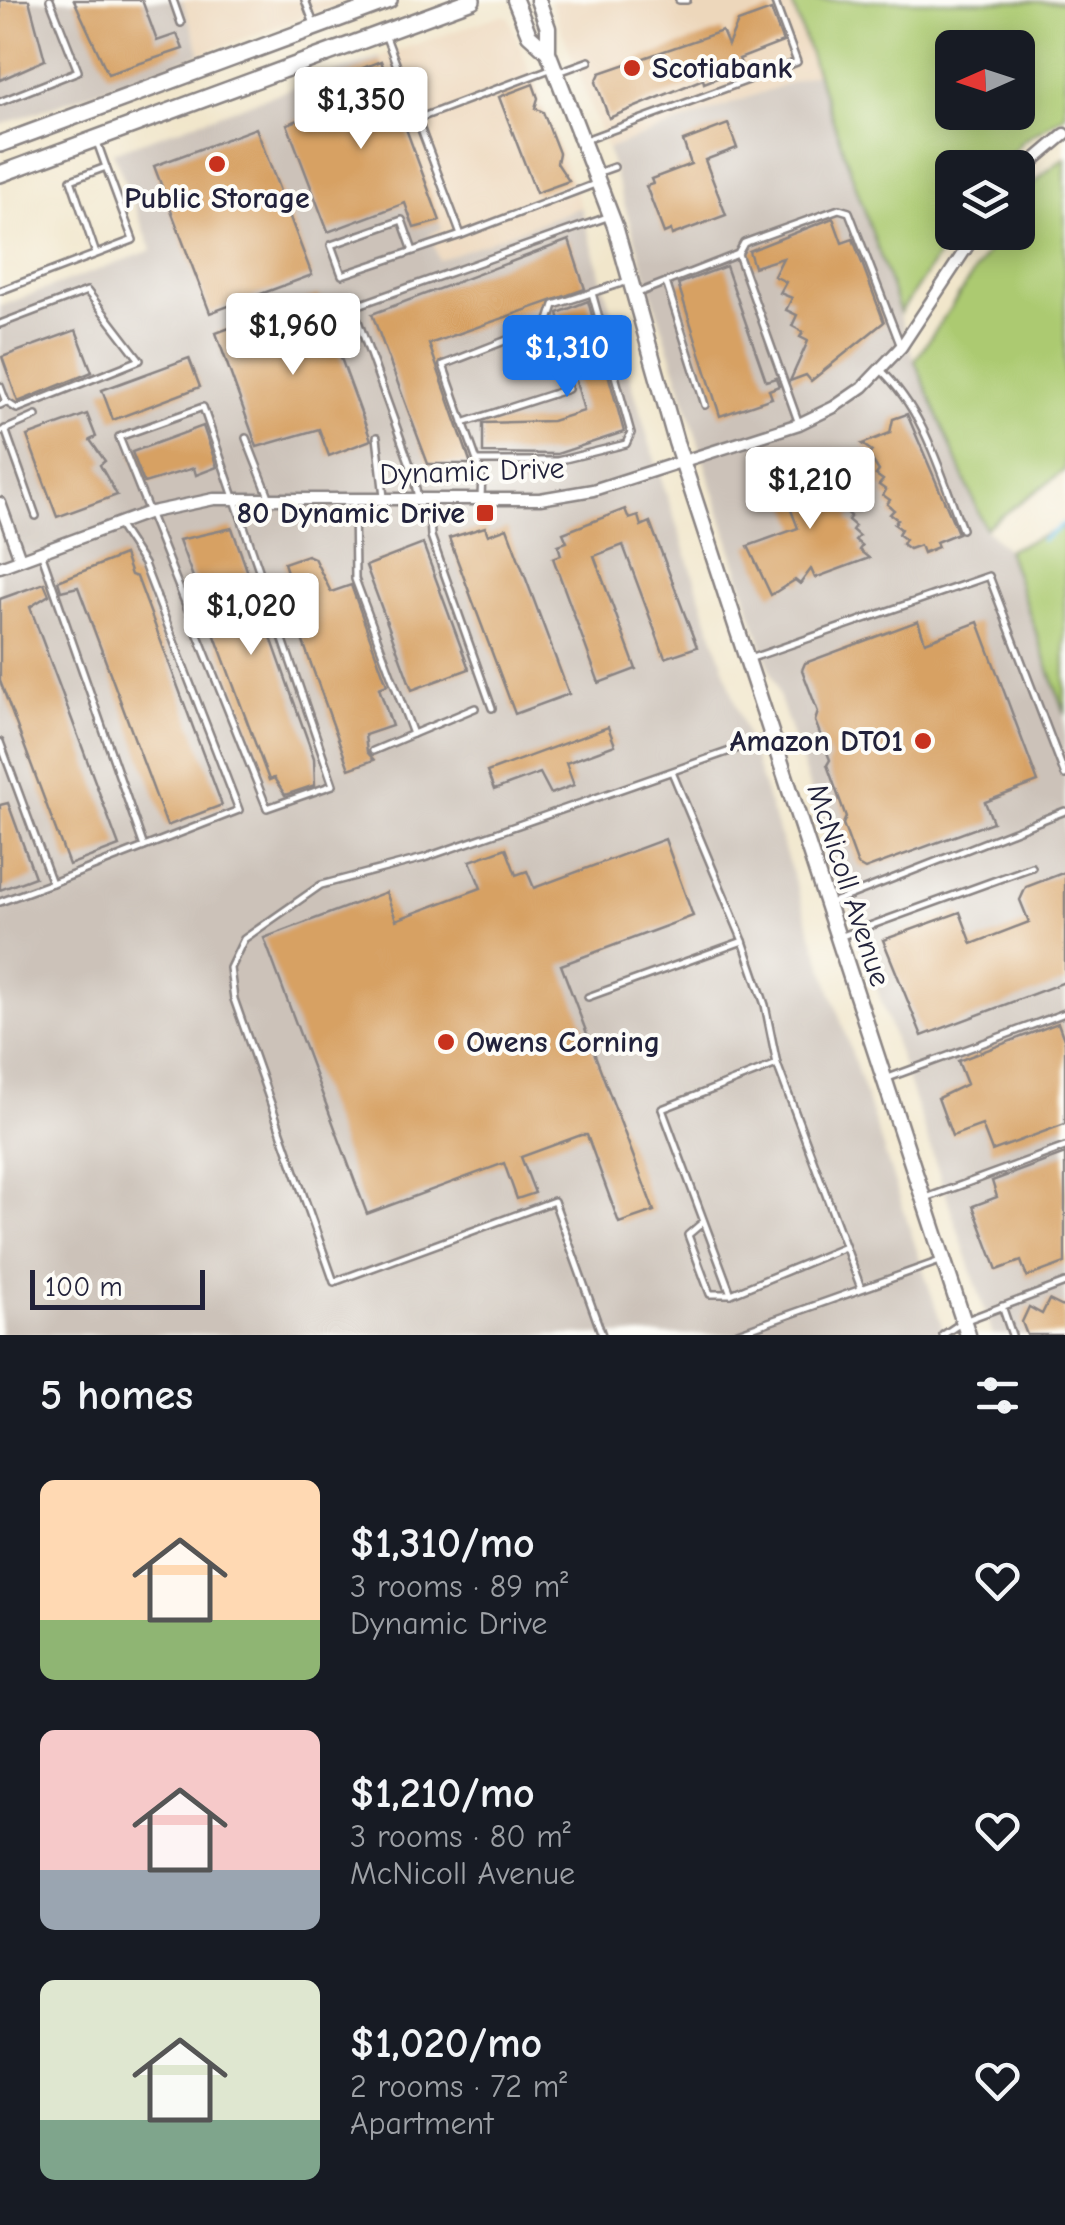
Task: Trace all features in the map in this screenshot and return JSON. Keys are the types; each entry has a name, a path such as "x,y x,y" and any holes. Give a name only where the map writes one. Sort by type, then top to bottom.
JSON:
{"main road":[{"path":"0,144 389,0"},
{"path":"0,174 472,0"},
{"name":"McNicoll Avenue","path":"515,0 529,35 548,52"},
{"name":"McNicoll Avenue","path":"538,0 548,28 548,52 610,216 746,660 966,1328"}],"street":[{"path":"1035,160 1065,134"},
{"name":"Dynamic Drive","path":"0,567 147,513 214,499 540,499 593,490 800,424 834,407 902,347 966,250"},
{"path":"0,503 20,559"}],"lane":[{"path":"0,102 78,72 50,0"},
{"path":"173,0 182,23"},
{"path":"305,0 315,27"},
{"path":"679,0 687,0"},
{"path":"581,142 797,62 774,0"},
{"path":"385,33 461,234"},
{"path":"417,119 589,61"},
{"path":"0,290 133,240 96,139"},
{"path":"414,251 402,220 331,245 342,276 414,251 461,234 596,178 614,166"},
{"path":"96,254 71,180 106,167"},
{"path":"464,423 568,389 548,324 554,305 592,293 666,282 738,254 744,243 760,235 839,209 849,212 902,347"},
{"path":"492,708 354,307 610,216"},
{"path":"738,254 800,424"},
{"path":"666,282 705,404"},
{"path":"0,324 86,291 140,360 18,409 3,404 0,386"},
{"path":"477,460 557,461 626,444 631,433 592,293"},
{"path":"481,500 477,460 443,365 548,324"},
{"path":"880,369 904,392 920,420 962,529"},
{"path":"203,407 238,499 239,519 332,785 267,808 166,545 147,513 119,437 203,407"},
{"path":"36,416 3,430 36,516"},
{"path":"246,438 270,499"},
{"path":"377,438 384,500"},
{"path":"354,500 355,579 413,734"},
{"path":"0,902 239,810 144,564 118,524"},
{"path":"41,552 144,847"},
{"path":"746,660 989,576 1065,776"},
{"path":"374,751 475,708"},
{"path":"602,1335 554,1201 334,1282 234,998 230,968 244,939 321,885 424,858 771,736"},
{"path":"0,742 52,883"},
{"path":"672,772 743,940 765,1005 777,1064 861,1288"},
{"path":"826,905 1065,811"},
{"path":"837,938 1032,867"},
{"path":"588,997 743,940"},
{"path":"885,1079 1065,1013"},
{"path":"731,1294 662,1109 777,1064"},
{"path":"924,1199 1065,1148"},
{"path":"704,1222 688,1235 710,1294 731,1294 845,1247"},
{"path":"732,1335 943,1260"},
{"path":"943,1335 966,1328 1002,1306 1065,1282"},
{"path":"1002,1306 1012,1335"}],"shaded area":[{"path":"0,0 182,0 201,54 0,125"},
{"path":"182,0 351,0 201,54"},
{"path":"550,0 791,0 816,73 607,149"},
{"path":"501,15 509,17 581,207 439,260 429,233 441,229 379,57"},
{"path":"379,57 442,229 430,234 439,260 581,207 647,435 945,1335 0,1335 0,306 152,250 113,152"},
{"path":"816,73 915,361 985,528 1007,550 1065,715 1065,1335 993,1335 752,615 607,149"}],"green space":[{"path":"791,0 1065,2 1065,115 1022,141 1014,150 935,150 935,250 942,250 900,313"},
{"path":"1065,158 1065,470 985,528 915,361 989,250 1035,250 1035,184"},
{"path":"1065,527 1065,715 1007,550"}],"building":[{"path":"0,0 29,0 45,60 0,80"},
{"path":"74,0 142,0 157,41 177,34 183,49 108,74"},
{"path":"771,10 783,42 739,59 743,68 704,83 703,79 609,118 596,82 600,73 722,31 728,45 738,22"},
{"path":"381,61 440,221 414,228 405,203 328,232 287,124 316,114 307,90"},
{"path":"533,84 538,98 535,108 543,112 559,153 557,163 569,181 536,193 499,97"},
{"path":"728,124 737,148 705,160 726,215 672,235 671,230 664,233 646,186 653,184 651,179 691,164 683,141"},
{"path":"256,128 312,275 210,313 154,166"},
{"path":"833,218 842,243 853,239 884,322 811,381 806,375 790,381 808,341 800,337 803,332 792,326 797,315 786,310 792,298 780,293 786,282 774,276 783,258 754,267 749,251"},
{"path":"569,240 585,289 429,344 471,464 428,464 372,314"},
{"path":"726,266 766,381 776,378 779,386 769,390 772,398 720,416 678,284"},
{"path":"318,295 371,440 329,456 319,429 257,447 216,333"},
{"path":"588,301 624,432 557,454 483,453 483,423 552,421 584,411 558,313"},
{"path":"76,330 92,372 18,402 2,357"},
{"path":"189,358 200,387 113,420 102,390"},
{"path":"87,414 96,437 90,440 105,461 100,465 117,495 57,517 27,436"},
{"path":"907,414 958,533 936,542 938,547 923,553 920,545 909,549 902,544 905,539 894,524 898,520 890,514 894,510 883,495 886,490 879,485 883,480 876,475 879,471 869,455 872,451 862,444 890,433 893,419"},
{"path":"203,426 217,467 196,475 194,468 144,483 132,452"},
{"path":"826,461 833,467 830,471 837,477 833,481 844,497 840,501 848,506 844,510 855,526 852,530 859,536 855,540 862,546 859,550 869,558 815,578 811,569 800,584 795,580 771,595 748,546 798,528 779,479"},
{"path":"625,509 629,519 638,516 641,526 650,522 697,647 665,658 623,545 594,556 636,669 599,683 553,558 561,555 558,545 567,542 563,533"},
{"path":"485,527 488,535 507,528 569,694 515,714 449,538"},
{"path":"232,528 314,758 315,785 285,795 274,778 269,780 179,540"},
{"path":"423,544 469,669 412,690 366,566"},
{"path":"124,555 131,575 137,577 222,805 167,826 78,587 61,591 58,581"},
{"path":"307,555 314,558 331,592 351,585 387,685 379,688 392,726 365,735 367,752 374,760 349,769 281,581 289,578 284,563"},
{"path":"44,583 49,595 30,607 119,846 69,865 0,681 0,599"},
{"name":"Amazon DTO1","path":"918,621 925,642 978,622 1038,782 985,802 993,822 865,869 858,865 843,824 846,817 827,765 830,760 815,721 818,712 802,670 805,663"},
{"path":"608,727 615,745 566,763 574,785 551,794 540,773 494,790 487,772"},
{"path":"8,803 35,877 0,890 0,805"},
{"name":"Owens Corning","path":"665,839 693,916 561,965 654,1211 619,1223 587,1135 581,1135 521,1157 535,1193 517,1199 504,1163 367,1214 264,938 386,892 396,920 481,888 470,861 506,848 516,875 527,871 534,888"},
{"path":"1065,872 1065,982 922,1036 883,940 960,912 972,944 1029,922 1020,900 1026,887"},
{"path":"1058,1023 1065,1042 1065,1124 992,1151 982,1125 952,1136 938,1098 967,1084 958,1061"},
{"path":"1065,1154 1065,1263 1027,1277 1021,1261 997,1270 973,1206 997,1197 992,1181"},
{"path":"1049,1300 1065,1308 1065,1335 1027,1335 1022,1322 1029,1307 1042,1314"}],"waterway":[{"path":"1042,540 1065,524"}],"place":[{"name":"Scotiabank","path":"632,68"},
{"name":"Public Storage","path":"217,164"},
{"name":"80 Dynamic Drive","path":"485,513"},
{"name":"Amazon DTO1","path":"923,741"},
{"name":"Owens Corning","path":"446,1042"}]}
